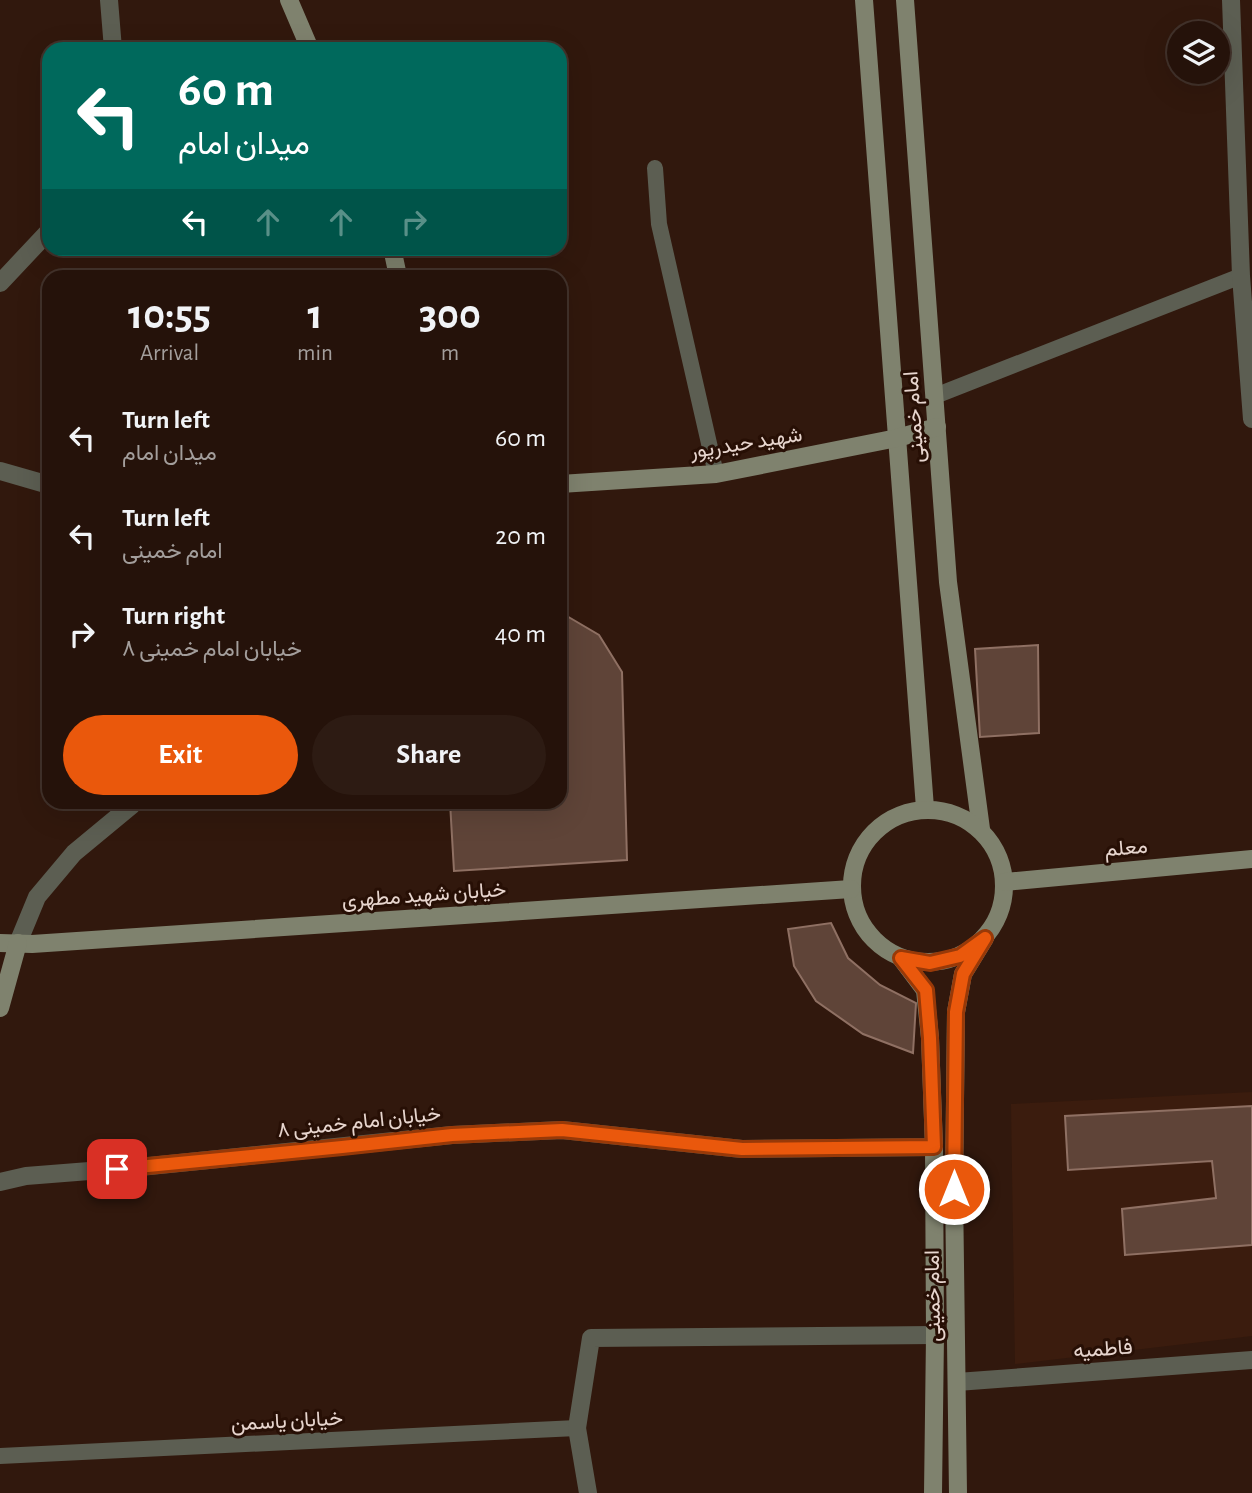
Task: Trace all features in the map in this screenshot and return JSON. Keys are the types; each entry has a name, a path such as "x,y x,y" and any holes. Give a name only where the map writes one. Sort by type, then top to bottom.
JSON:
{"main road":[{"path":"289,0 307,42"},
{"name":"امام خمینی","path":"864,0 925,808"},
{"name":"امام خمینی","path":"905,0 948,582 981,829"},
{"name":"شهید حیدرپور","path":"567,485 716,474 898,438 937,427"},
{"path":"925,808 955,813 981,829 998,853 1005,882 1001,912 985,938 960,956 930,963 901,958 876,943 858,918 851,889 856,859 871,833 895,815 925,808"},
{"name":"معلم","path":"1005,882 1252,859"},
{"name":"خیابان شهید مطهری","path":"9,943 46,943 851,889"},
{"name":"امام خمینی","path":"958,1493 954,1189 956,1012 963,974 985,938"},
{"path":"0,1008 9,943"},
{"name":"امام خمینی","path":"901,958 926,990 930,1038 934,1147 933,1493"}],"street":[{"path":"109,0 112,42"},
{"path":"1231,0 1241,276 1252,419"},
{"path":"0,283 42,238"},
{"path":"0,471 42,483"},
{"path":"9,943 37,897 74,853 127,809"},
{"name":"خیابان امام خمینی ۸","path":"0,1182 26,1176 452,1135 562,1130 742,1149 934,1147"},
{"path":"588,1493 577,1428 591,1338 935,1335"},
{"name":"فاطمیه","path":"957,1382 1252,1360"}],"lane":[{"path":"654,168 659,223 716,474"},
{"path":"935,396 1241,276"},
{"name":"خیابان یاسمن","path":"0,1456 577,1428"}],"shaded area":[{"path":"1252,1092 1252,1336 1015,1364 1011,1104"}],"building":[{"path":"567,616 599,635 622,672 627,860 454,871 450,809 567,809"},
{"path":"1038,645 1039,733 980,737 975,649"},
{"path":"831,923 848,958 880,985 916,1003 913,1053 863,1034 816,1001 794,966 788,929"},
{"path":"1252,1106 1252,1245 1125,1255 1122,1209 1216,1198 1212,1161 1068,1170 1065,1116"}],"route":[{"path":"117,1169 452,1135 562,1130 742,1149 934,1147 926,990 901,958 930,963 960,956 985,938 963,974 956,1012 954,1189"}]}
